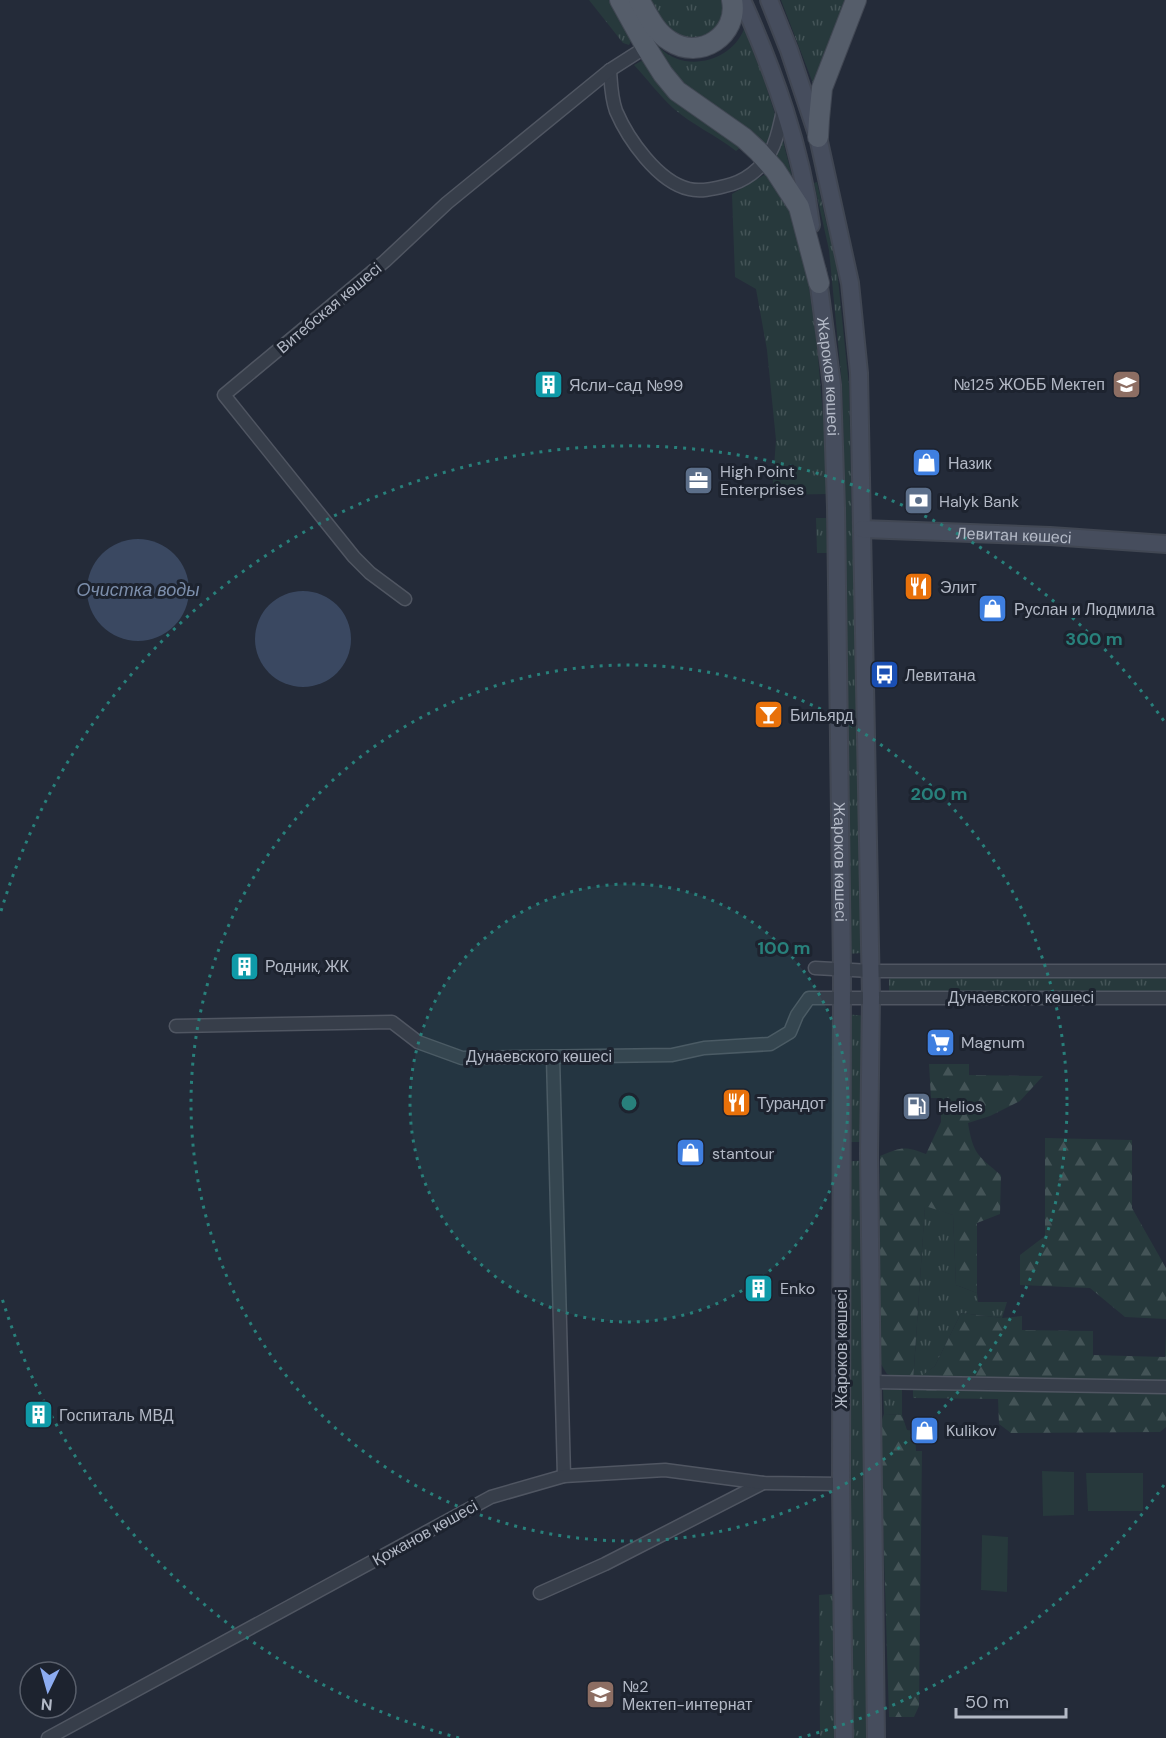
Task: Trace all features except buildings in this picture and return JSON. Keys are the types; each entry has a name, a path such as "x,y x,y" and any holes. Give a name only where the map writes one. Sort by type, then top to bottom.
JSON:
{"main road":[{"path":"620,0 663,75 677,91 744,138 766,159 799,207 819,283"},
{"path":"639,0 653,25 663,37 684,47 696,48 719,39 728,29 732,18 732,0"},
{"name":"Жароков көшесі","path":"742,0 784,106 807,196 832,385 842,970 841,1484 844,1738"},
{"name":"Жароков көшесі","path":"769,0 789,50 818,137 850,283 859,373 872,998 869,1154 876,1738"},
{"path":"818,137 822,88 856,0"},
{"name":"Левитан көшесі","path":"862,529 1166,544"},
{"path":"841,1154 869,1154"}],"street":[{"name":"Витебская көшесі","path":"405,599 370,573 354,557 224,395 385,261 447,202 610,70 646,47"},
{"path":"610,70 611,93 616,110 636,147 661,174 679,186 692,190 732,185 750,177 766,159 774,144 784,106"},
{"name":"Дунаевского көшесі","path":"815,968 871,971 1166,971"},
{"name":"Дунаевского көшесі","path":"176,1026 392,1022 418,1042 462,1058 672,1055 704,1048 770,1044 790,1032 797,1015 809,998 1166,998"},
{"path":"553,1057 564,1476"},
{"path":"872,1382 1166,1387"},
{"name":"Қожанов көшесі","path":"48,1738 491,1497 564,1476 665,1470 763,1483 841,1484"},
{"path":"540,1593 605,1564 763,1483"}],"green space":[{"path":"589,0 611,0 632,39 629,45 623,43"},
{"path":"648,0 722,0 723,8 720,21 716,26 705,35 692,40 668,32"},
{"path":"781,0 849,0 825,52 814,86"},
{"path":"744,29 775,114 765,147 705,104 670,73 650,34 661,49 671,56 695,62 719,56 738,40"},
{"path":"643,60 741,147 736,151 673,108 634,65"},
{"path":"782,137 795,188 773,158"},
{"path":"769,172 791,211 804,251 817,345 826,451 827,494 772,495 776,440 767,350 756,289 735,277 732,194"},
{"path":"817,182 835,250 849,386 860,748 862,953 847,954 846,527 842,385 829,250 814,183"},
{"path":"816,518 826,518 827,553 817,553"},
{"path":"1166,974 1166,995 889,993 889,977"},
{"path":"841,1014 871,1016 870,1142 841,1142"},
{"path":"929,1064 969,1064 969,1075 1043,1076 1020,1101 990,1116 968,1123 972,1142 978,1153 1001,1175 1000,1214 977,1223 977,1293 956,1285 953,1215 925,1206 913,1382 935,1366 961,1313 1002,1318 1022,1316 1022,1330 1093,1331 1093,1355 1165,1357 1166,1333 1166,1427 1160,1432 1011,1433 999,1424 998,1399 913,1398 913,1383 887,1374 878,1359 880,1156 903,1149 926,1154 941,1122 941,1098 931,1098"},
{"path":"1045,1138 1132,1140 1132,1208 1166,1268 1166,1319 1125,1317 1090,1288 1020,1285 1020,1255 1045,1236"},
{"path":"869,1160 876,1738 844,1738 841,1162"},
{"path":"925,1205 953,1215 956,1285 977,1293 978,1302 1007,1302 1002,1318 961,1313 935,1366 913,1383"},
{"path":"883,1389 902,1390 902,1415 884,1414"},
{"path":"884,1414 902,1415 907,1430 915,1431 916,1451 922,1451 919,1706 914,1717 889,1717 880,1425"},
{"path":"1042,1471 1074,1472 1074,1515 1043,1516"},
{"path":"1086,1473 1143,1473 1143,1511 1088,1511"},
{"path":"982,1535 1008,1537 1007,1592 981,1590"},
{"path":"819,1595 838,1596 838,1738 820,1738"}],"water":[{"name":"Очистка воды","path":"138,539 157,543 174,554 185,571 189,590 185,609 174,626 157,637 138,641 119,637 102,626 91,609 87,590 91,571 102,554 119,543"},
{"path":"303,591 321,594 337,605 348,621 351,639 348,657 337,673 321,684 303,687 285,684 269,673 258,657 255,639 258,621 269,605 285,594"}],"place":[{"name":"№125 ЖОББ Мектеп","path":"1126,384"},
{"name":"Ясли-сад №99","path":"548,385"},
{"name":"Назик","path":"927,463"},
{"name":"High Point Enterprises","path":"699,480"},
{"name":"Halyk Bank","path":"918,501"},
{"name":"Элит","path":"919,587"},
{"name":"Руслан и Людмила","path":"993,609"},
{"name":"Левитана","path":"884,675"},
{"name":"Бильярд","path":"769,715"},
{"name":"Родник, ЖК","path":"244,966"},
{"name":"Magnum","path":"940,1042"},
{"name":"Турандот","path":"736,1103"},
{"name":"Helios","path":"917,1106"},
{"name":"stantour","path":"691,1153"},
{"name":"Enko","path":"759,1288"},
{"name":"Госпиталь МВД","path":"38,1415"},
{"name":"Kulikov","path":"925,1430"},
{"name":"№2 Мектеп-интернат","path":"601,1695"}]}
